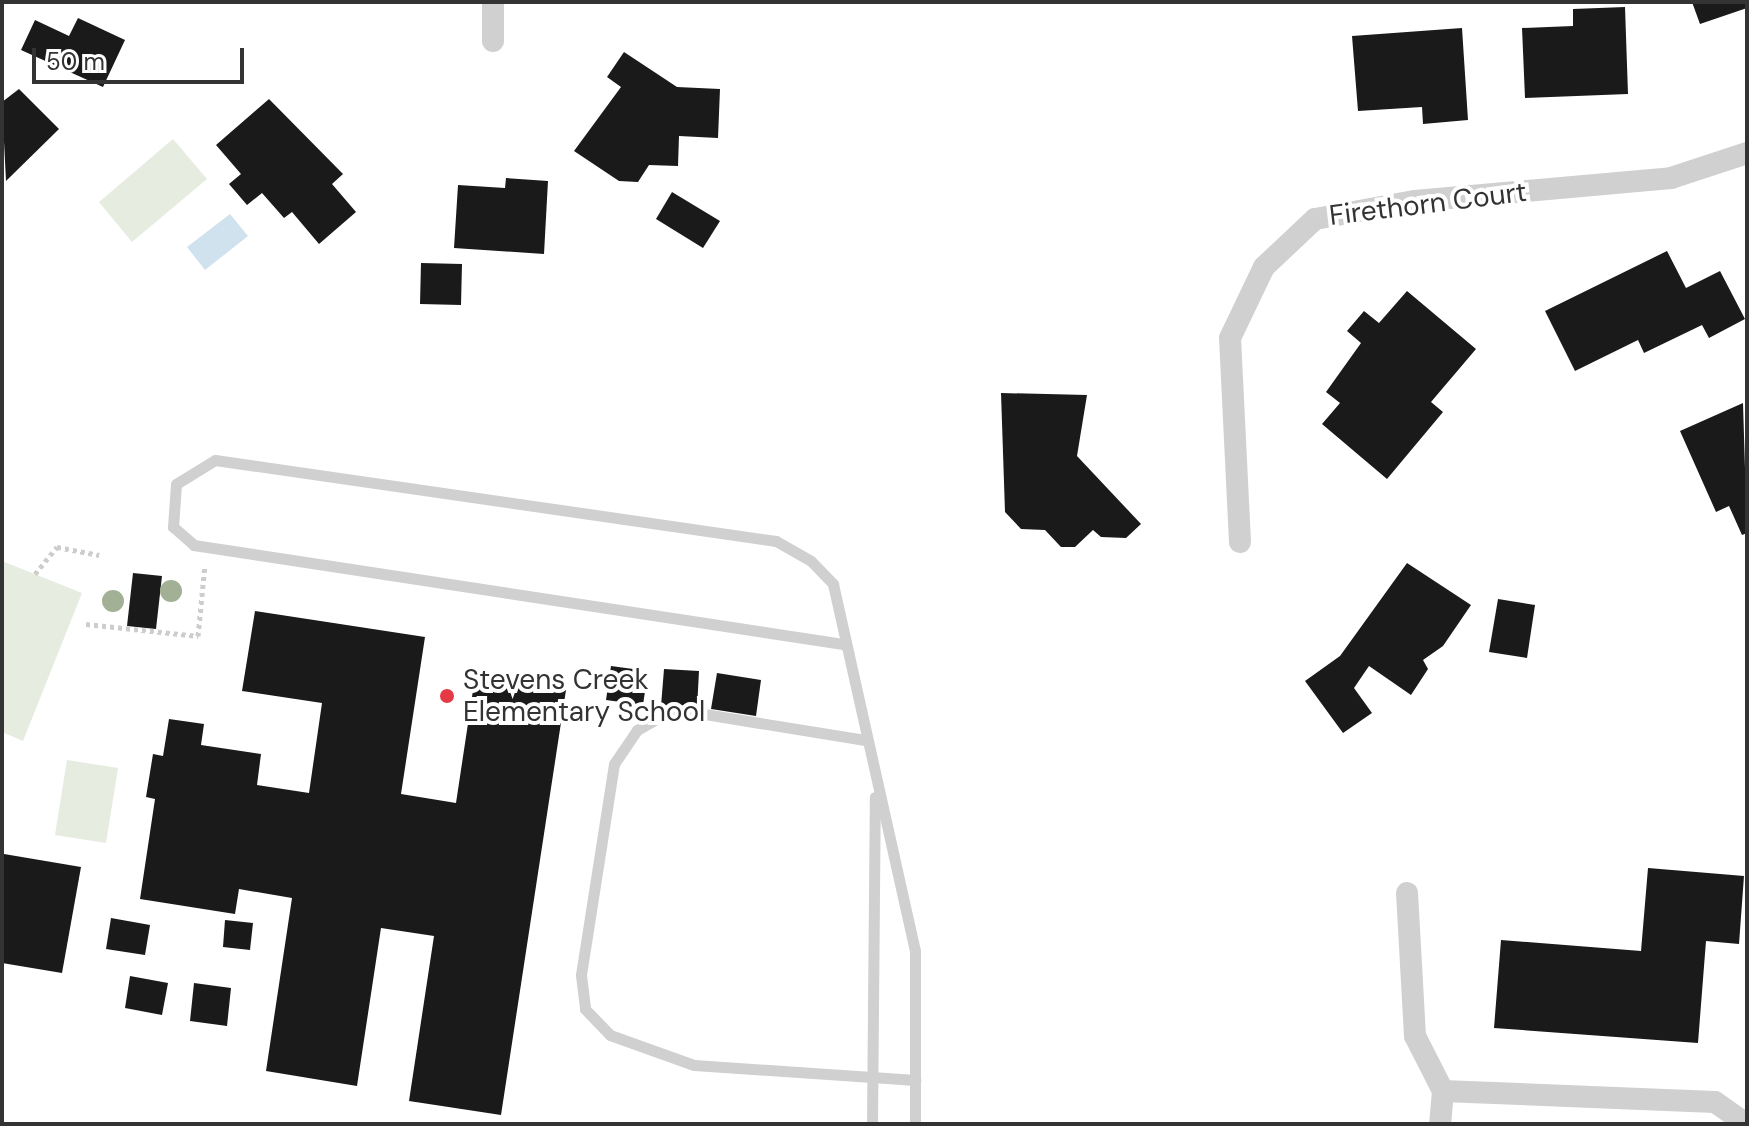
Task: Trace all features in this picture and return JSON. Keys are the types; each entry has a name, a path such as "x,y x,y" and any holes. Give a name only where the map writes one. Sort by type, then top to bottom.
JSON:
{"street":[{"path":"493,2 493,41"},
{"name":"Firethorn Court","path":"1240,542 1230,338 1264,267 1315,219 1415,201 1671,178 1747,153"},
{"path":"1407,893 1415,1036 1443,1091 1440,1124"},
{"path":"1443,1091 1715,1102 1747,1124"}],"lane":[{"path":"843,644 207,547 173,527 172,503 176,484 215,460 776,541 833,584 843,644 915,951 915,1124"},
{"path":"865,740 674,709 637,730 611,779 581,975 585,1009 610,1035 676,1060 915,1080"},
{"path":"872,1124 876,780"}],"path":[{"path":"35,574 57,547 99,555"},
{"path":"86,624 198,636 207,547"}],"shaded area":[{"path":"173,139 207,179 132,242 99,202"},
{"path":"2,561 82,593 23,741 2,732"},
{"path":"67,760 118,768 106,843 55,835"}],"water":[{"path":"230,214 248,236 205,270 187,247"}],"building":[{"path":"1692,2 1747,2 1747,8 1700,24"},
{"path":"1625,7 1628,94 1525,98 1522,28 1573,26 1573,9"},
{"path":"78,18 125,40 103,87 21,50 35,20 69,36"},
{"path":"1462,28 1468,120 1423,124 1422,107 1358,111 1352,36"},
{"path":"624,52 677,87 720,89 718,138 679,136 678,166 649,165 638,182 619,181 574,151 621,87 607,77"},
{"path":"19,89 59,129 6,181 2,102"},
{"path":"269,99 343,174 332,184 356,212 319,244 292,212 284,218 262,193 247,205 229,184 241,174 216,145"},
{"path":"506,178 548,181 544,254 454,248 458,185 505,188"},
{"path":"672,192 720,221 703,248 656,219"},
{"path":"1667,251 1686,288 1720,271 1745,319 1709,338 1702,325 1644,353 1638,340 1575,371 1545,311"},
{"path":"421,263 462,264 461,305 420,304"},
{"path":"1407,291 1476,349 1431,402 1443,412 1387,479 1322,424 1340,403 1326,392 1361,343 1347,331 1364,311 1379,323"},
{"path":"1001,393 1087,395 1077,456 1141,524 1126,538 1101,537 1093,530 1075,547 1061,547 1045,530 1021,529 1005,512"},
{"path":"1743,403 1747,533 1742,535 1729,506 1716,512 1680,431"},
{"path":"1407,563 1471,605 1443,646 1423,660 1428,669 1411,695 1369,666 1354,688 1372,713 1343,733 1305,681 1340,656"},
{"path":"133,573 162,576 156,629 127,626"},
{"path":"1498,599 1535,605 1527,658 1489,652"},
{"path":"255,611 425,637 401,794 456,803 475,677 566,690 501,1115 409,1101 434,936 381,928 357,1086 266,1071 292,898 239,889 235,914 140,899 155,799 146,797 153,754 163,756 169,719 204,724 201,745 261,754 257,785 309,793 322,703 242,691"},
{"path":"611,666 648,671 643,705 606,700"},
{"path":"664,669 699,671 697,709 661,706"},
{"path":"717,673 761,680 756,716 711,709"},
{"path":"4,854 81,867 62,973 2,963"},
{"path":"1648,868 1744,876 1739,944 1706,941 1698,1043 1494,1028 1501,940 1641,951"},
{"path":"111,918 150,925 145,955 106,949"},
{"path":"225,920 253,923 250,950 223,947"},
{"path":"130,976 168,983 162,1015 125,1008"},
{"path":"194,983 231,988 227,1026 190,1021"}],"place":[{"name":"Stevens Creek Elementary School","path":"447,696"}]}
